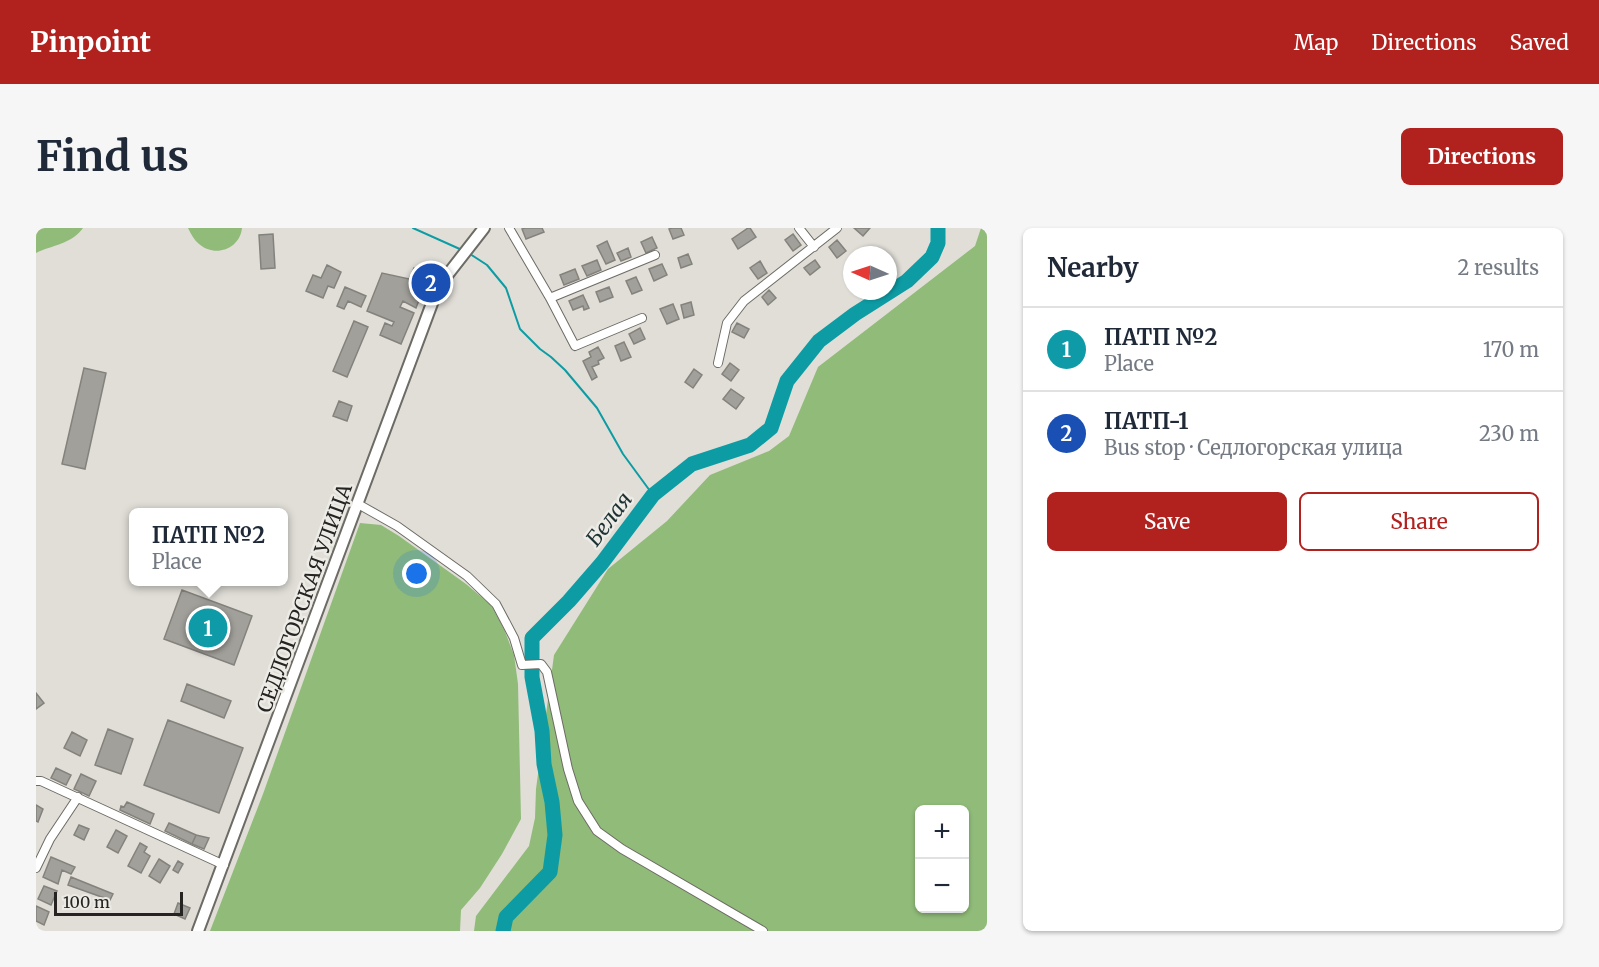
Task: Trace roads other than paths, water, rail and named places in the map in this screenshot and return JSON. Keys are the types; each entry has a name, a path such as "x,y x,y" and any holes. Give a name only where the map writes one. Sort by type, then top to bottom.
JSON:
{"street":[{"name":"СЕДЛОГОРСКАЯ УЛИЦА","path":"198,931 434,298 445,278 484,228"},
{"path":"508,228 550,298 575,346 642,318"},
{"path":"799,228 814,247"},
{"path":"718,363 727,323 734,312 744,301 837,228"},
{"path":"550,298 655,255"},
{"path":"358,504 397,526 467,576 496,604 514,638 522,665 541,664 547,672 568,769 578,801 597,831 622,849 763,931"},
{"path":"36,781 78,797 224,865"},
{"path":"36,868 50,839 78,797"}],"waterway":[{"path":"413,228 462,250"},
{"name":"Белая","path":"503,931 506,917 550,872 555,835 552,802 544,764 542,731 532,677 532,638 569,601 602,563 653,495 692,464 750,445 771,428 787,381 819,341 855,314 907,281 932,257 938,243 938,228"},
{"path":"470,254 487,265 506,288 520,329 565,370 597,408 623,454 653,495"}],"place":[{"name":"ПАТП-1","path":"431,283"},
{"name":"ПАТП №2","path":"208,628"}]}
